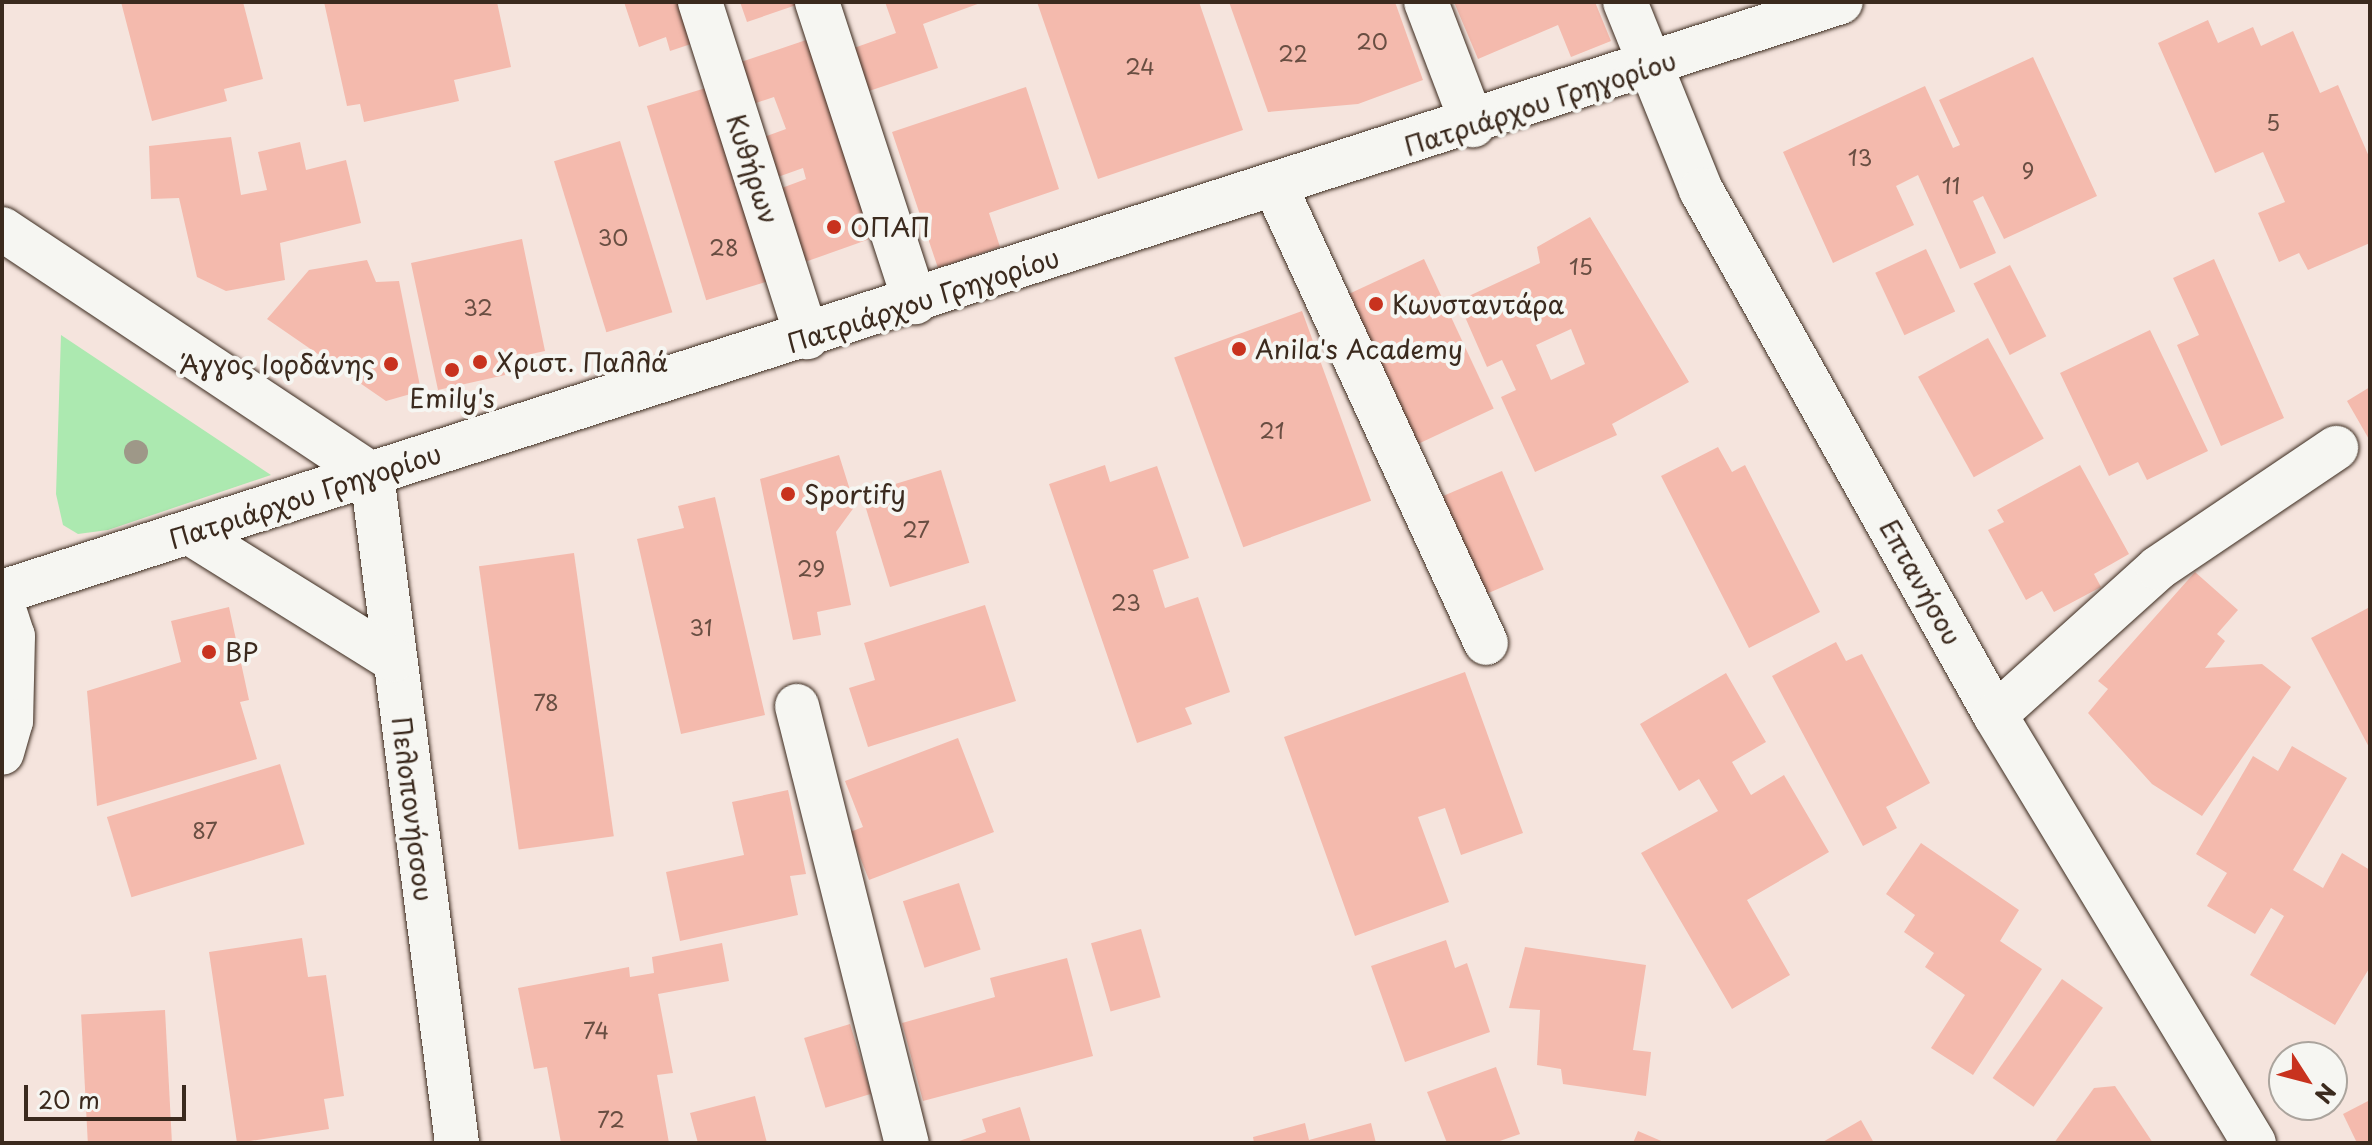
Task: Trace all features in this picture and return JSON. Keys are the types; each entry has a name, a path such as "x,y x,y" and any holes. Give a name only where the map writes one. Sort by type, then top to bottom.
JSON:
{"street":[{"name":"Κυθήρων","path":"700,2 807,337"},
{"path":"817,2 915,302"},
{"path":"1426,2 1473,125"},
{"name":"Επτανήσου","path":"1625,2 1696,181 1995,715 2254,1143"},
{"name":"Πατριάρχου Γρηγορίου","path":"2,592 1652,68 1841,2"},
{"path":"1276,188 1486,643"},
{"path":"2,229 372,475"},
{"path":"1995,715 2158,568 2336,448"},
{"name":"Πελοπονήσσου","path":"372,475 457,1143"},
{"path":"190,533 394,660"},
{"path":"2,603 13,636 11,721 2,753"},
{"path":"797,706 907,1143"}],"green space":[{"path":"61,335 271,475 108,530 78,534 63,525 56,494"}],"building":[{"path":"121,2 243,2 263,79 224,89 227,101 152,121"},
{"path":"324,2 497,2 511,67 454,80 459,101 364,122 360,104 347,106"},
{"path":"624,2 685,2 697,42 670,51 666,37 639,47"},
{"path":"740,2 805,2 747,22"},
{"path":"885,2 983,2 923,24 938,68 869,91 854,48 896,33"},
{"path":"1037,2 1199,2 1243,130 1098,179"},
{"path":"1229,2 1395,2 1423,80 1358,104 1268,112"},
{"path":"1454,2 1595,2 1611,41 1571,57 1558,25 1478,59"},
{"path":"2208,20 2218,43 2253,27 2261,46 2293,31 2320,93 2338,85 2370,159 2370,243 2308,270 2299,253 2279,262 2258,213 2285,202 2263,152 2215,173 2158,43"},
{"path":"812,38 881,235 805,262 779,189 806,179 803,168 775,178 761,138 786,129 774,97 747,106 732,65"},
{"path":"2033,57 2097,196 2004,239 1983,196 1973,201 1996,253 1960,269 1918,175 1896,186 1914,225 1833,263 1783,152 1925,86 1953,148 1960,145 1939,100"},
{"path":"709,87 768,281 706,300 647,106"},
{"path":"1026,87 1059,189 989,213 1000,247 938,268 892,132"},
{"path":"231,137 241,195 267,190 258,152 300,142 306,170 346,160 361,223 280,243 285,280 226,291 197,277 179,198 151,199 149,146"},
{"path":"620,141 672,312 606,332 554,161"},
{"path":"1590,217 1689,382 1612,424 1617,435 1535,472 1501,397 1516,390 1502,360 1487,367 1458,301 1540,263 1537,247","holes":["1571,329 1585,364 1551,380 1536,345"]},
{"path":"522,239 545,351 503,360 505,375 438,390 411,263"},
{"path":"1926,249 1955,312 1904,335 1875,273"},
{"path":"1424,259 1494,409 1413,446 1343,297"},
{"path":"2214,259 2284,418 2221,446 2177,345 2199,335 2173,278"},
{"path":"367,260 376,282 399,281 421,391 386,401 267,319 309,270"},
{"path":"2010,265 2046,336 2010,355 1973,284"},
{"path":"1302,311 1371,501 1243,547 1174,358"},
{"path":"2150,330 2208,451 2147,480 2138,462 2109,476 2060,373"},
{"path":"1988,338 2044,439 1974,477 1918,377"},
{"path":"2370,387 2370,441 2347,401"},
{"path":"1718,447 1732,472 1745,465 1820,612 1749,648 1661,476"},
{"path":"839,455 855,506 836,532 851,605 817,612 821,635 793,640 760,479"},
{"path":"1105,465 1110,482 1157,466 1189,558 1153,570 1165,608 1198,597 1230,692 1185,708 1192,724 1137,743 1049,484"},
{"path":"2080,465 2129,554 2094,574 2101,587 2054,612 2042,591 2026,600 1988,530 2004,522 1997,510"},
{"path":"941,470 969,563 890,587 862,494"},
{"path":"1502,471 1544,569 1477,598 1435,500"},
{"path":"715,497 765,715 681,734 637,539 684,528 678,506"},
{"path":"574,553 614,836 519,850 479,566"},
{"path":"2195,572 2238,610 2217,634 2225,641 2205,668 2262,664 2291,687 2202,816 2152,784 2088,713 2108,689 2098,681"},
{"path":"985,605 1016,701 868,747 849,688 875,680 864,643"},
{"path":"229,607 249,700 240,702 257,759 97,806 87,691 181,662 171,621"},
{"path":"2368,608 2370,612 2370,749 2311,638"},
{"path":"1836,642 1846,661 1862,654 1930,783 1886,807 1897,828 1863,846 1772,676"},
{"path":"1465,672 1523,833 1461,855 1445,808 1418,817 1449,902 1355,936 1284,737"},
{"path":"1726,673 1766,742 1732,762 1751,795 1784,775 1829,852 1747,900 1790,975 1732,1009 1641,853 1718,811 1699,779 1679,791 1640,724"},
{"path":"958,738 994,832 869,880 850,832 863,827 845,781"},
{"path":"2292,746 2347,778 2293,870 2323,888 2342,853 2370,870 2370,967 2335,1025 2250,975 2284,916 2271,908 2255,934 2207,906 2227,873 2196,854 2253,756 2278,771"},
{"path":"280,764 305,844 131,897 107,817"},
{"path":"788,790 806,874 790,876 798,915 680,941 666,872 744,855 732,802"},
{"path":"1921,843 2019,910 2000,941 2042,969 1973,1075 1931,1048 1965,995 1925,967 1934,953 1904,932 1915,915 1886,894"},
{"path":"959,883 981,950 925,968 903,901"},
{"path":"1141,929 1161,997 1111,1012 1091,943"},
{"path":"302,938 308,977 326,975 344,1096 324,1099 329,1129 237,1143 209,952"},
{"path":"1446,940 1455,968 1467,963 1490,1032 1405,1062 1371,966"},
{"path":"722,943 729,981 658,994 673,1073 657,1075 669,1143 561,1143 547,1067 534,1069 518,988 629,967 630,977 654,973 652,957"},
{"path":"1525,947 1646,965 1633,1050 1651,1052 1646,1096 1563,1084 1561,1069 1537,1065 1540,1010 1509,1008"},
{"path":"1067,958 1093,1056 923,1101 902,1023 995,997 990,978"},
{"path":"2062,979 2103,1008 2034,1107 1993,1078"},
{"path":"165,1010 172,1143 88,1143 81,1014"},
{"path":"850,1024 871,1094 825,1108 804,1038"},
{"path":"1496,1067 1520,1134 1494,1143 1447,1143 1427,1092"},
{"path":"2115,1086 2153,1143 2054,1143 2094,1088"},
{"path":"755,1096 767,1143 698,1143 690,1113"},
{"path":"2370,1100 2370,1143 2357,1143 2346,1121 2348,1111"},
{"path":"1020,1107 1031,1143 953,1143 986,1132 982,1119"},
{"path":"1861,1120 1874,1143 1821,1143"},
{"path":"1305,1123 1309,1140 1371,1123 1376,1143 1254,1143 1253,1137"},
{"path":"1638,1131 1666,1143 1633,1143"}],"place":[{"name":"ΟΠΑΠ","path":"834,227"},
{"name":"Κωνσταντάρα","path":"1376,304"},
{"name":"Anila's Academy","path":"1239,349"},
{"name":"Χριστ. Παλλά","path":"480,362"},
{"name":"Άγγος Ιορδάνης","path":"391,364"},
{"name":"Emily's","path":"452,370"},
{"name":"Sportify","path":"788,494"},
{"name":"BP","path":"209,652"}]}
